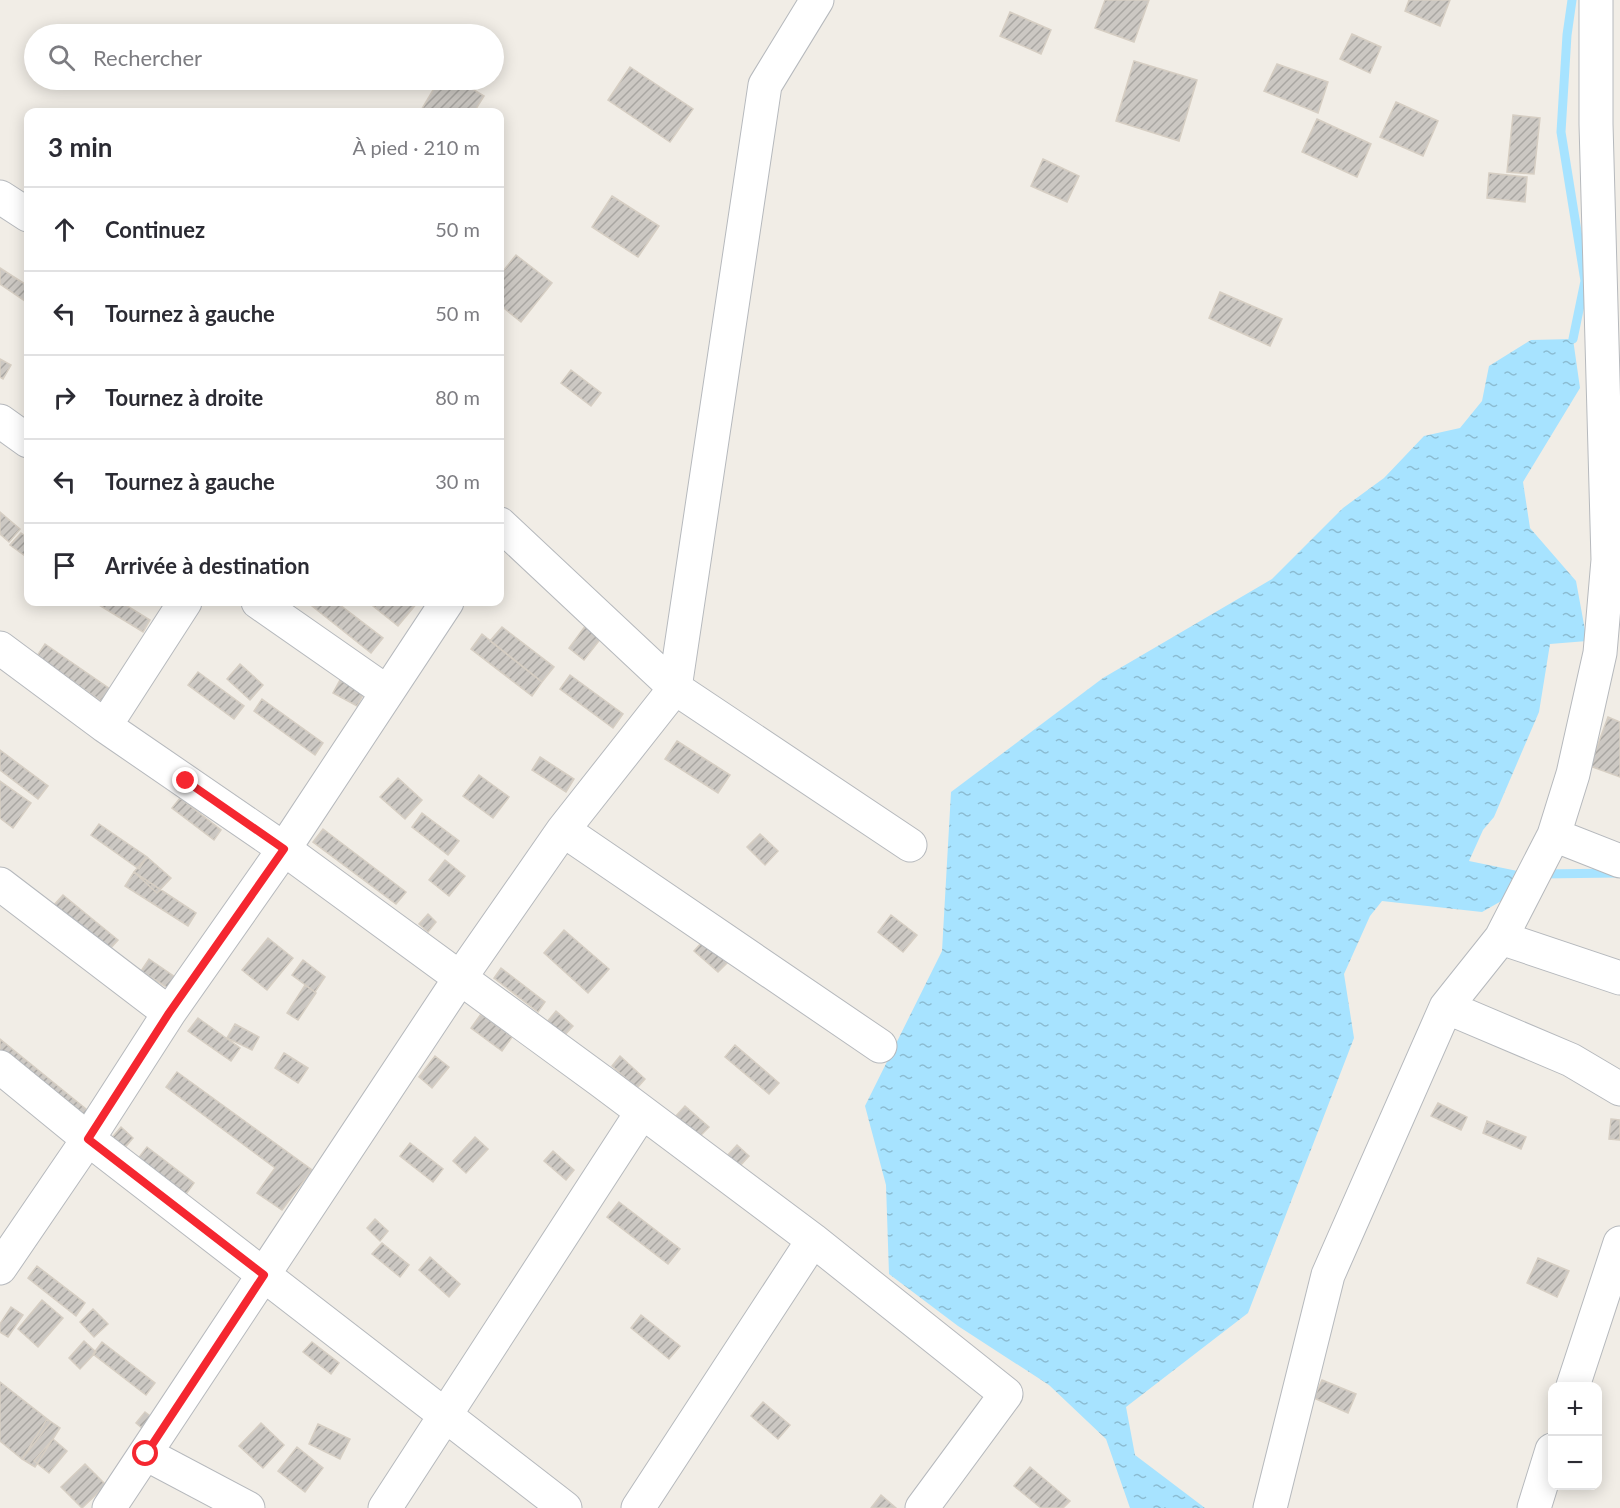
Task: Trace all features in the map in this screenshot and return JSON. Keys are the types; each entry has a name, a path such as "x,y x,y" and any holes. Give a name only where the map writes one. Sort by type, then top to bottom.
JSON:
{"street":[{"path":"109,1508 460,978 563,830 675,688 765,85 817,0"},
{"path":"1270,1508 1328,1275 1446,1008 1501,938 1554,835 1573,774 1600,653 1614,562 1608,126 1596,0"},
{"path":"0,197 24,212"},
{"path":"0,421 24,438"},
{"path":"504,529 675,688 910,845"},
{"path":"105,726 182,606"},
{"path":"264,606 387,692"},
{"path":"0,1268 88,1139 169,1013 284,849 444,606"},
{"path":"0,648 105,726 284,849 642,1112 813,1240 1006,1394 922,1508"},
{"path":"563,830 880,1046"},
{"path":"1554,835 1620,861"},
{"path":"0,884 169,1013"},
{"path":"1501,938 1620,978"},
{"path":"1446,1008 1570,1060 1620,1089"},
{"path":"0,1067 88,1139 565,1508"},
{"path":"385,1508 642,1112"},
{"path":"638,1508 813,1240"},
{"path":"1574,1382 1620,1243"},
{"path":"146,1454 248,1508"},
{"path":"1534,1508 1548,1463"}],"water":[{"path":"1573,339 1580,388 1523,482 1530,528 1576,581 1587,641 1550,644 1539,712 1494,817 1483,830 1469,861 1532,874 1519,891 1482,912 1382,901 1370,916 1344,974 1354,1038 1248,1313 1126,1407 1135,1455 1205,1508 1130,1508 1106,1439 1049,1385 958,1326 889,1274 886,1185 865,1106 942,951 951,792 1103,678 1272,579 1343,508 1384,478 1424,436 1460,428 1482,401 1489,366 1531,340"}],"building":[{"path":"1105,0 1149,0 1134,42 1095,28"},
{"path":"1409,0 1450,0 1440,26 1405,11"},
{"path":"1010,12 1051,30 1041,54 1000,36"},
{"path":"1352,34 1381,47 1370,73 1340,59"},
{"path":"1134,61 1197,80 1179,141 1116,121"},
{"path":"1277,64 1328,82 1318,113 1264,91"},
{"path":"630,67 693,109 670,142 608,100"},
{"path":"433,90 474,90 484,96 476,108 422,108"},
{"path":"1396,102 1438,121 1423,156 1380,137"},
{"path":"1513,115 1540,118 1534,174 1507,172"},
{"path":"1317,119 1371,144 1357,177 1302,152"},
{"path":"1043,159 1079,176 1067,202 1031,186"},
{"path":"1489,173 1527,177 1525,202 1487,198"},
{"path":"612,196 659,226 638,257 592,227"},
{"path":"516,255 552,283 521,322 504,308 504,270"},
{"path":"0,268 24,283 24,300 0,284"},
{"path":"1220,292 1282,319 1270,346 1209,318"},
{"path":"0,359 11,365 3,379 0,377"},
{"path":"571,370 601,393 591,406 561,383"},
{"path":"0,512 20,529 9,542 0,534"},
{"path":"21,533 24,535 24,555 10,545"},
{"path":"101,606 127,606 150,620 143,632"},
{"path":"312,606 341,606 383,638 371,653"},
{"path":"373,606 415,606 398,626"},
{"path":"586,625 602,637 584,660 569,648"},
{"path":"502,627 554,667 542,682 490,641"},
{"path":"482,634 542,682 532,696 471,649"},
{"path":"45,644 110,689 101,701 37,656"},
{"path":"240,664 263,685 250,700 227,679"},
{"path":"198,672 244,706 234,719 188,685"},
{"path":"570,675 623,714 613,728 560,689"},
{"path":"340,680 364,693 357,706 333,693"},
{"path":"262,699 323,743 315,755 254,711"},
{"path":"1608,717 1620,722 1620,777 1590,766"},
{"path":"677,741 730,775 718,793 665,759"},
{"path":"0,750 48,786 38,799 0,770"},
{"path":"540,757 574,779 566,792 532,770"},
{"path":"479,775 509,797 493,818 463,796"},
{"path":"398,778 422,800 405,819 380,797"},
{"path":"0,781 31,803 13,828 0,818"},
{"path":"180,798 221,830 214,840 172,808"},
{"path":"422,813 459,841 448,855 412,827"},
{"path":"99,824 147,857 139,869 91,835"},
{"path":"323,829 406,892 396,904 313,842"},
{"path":"760,834 778,851 765,865 747,847"},
{"path":"147,857 171,878 157,893 134,872"},
{"path":"445,860 465,876 449,896 429,880"},
{"path":"134,872 196,913 188,926 125,886"},
{"path":"63,895 118,940 108,951 53,906"},
{"path":"428,914 436,922 428,932 419,924"},
{"path":"891,915 917,935 903,952 878,932"},
{"path":"564,930 609,969 588,993 544,953"},
{"path":"268,938 293,958 267,990 242,970"},
{"path":"703,941 727,963 718,972 694,951"},
{"path":"149,959 175,977 168,988 141,971"},
{"path":"303,960 325,977 315,992 292,975"},
{"path":"501,968 545,1002 538,1012 494,978"},
{"path":"305,985 316,993 298,1020 287,1013"},
{"path":"556,1011 573,1026 563,1037 547,1022"},
{"path":"481,1014 512,1037 502,1051 471,1028"},
{"path":"198,1018 240,1048 231,1061 188,1031"},
{"path":"235,1024 259,1037 252,1050 227,1038"},
{"path":"0,1039 91,1113 80,1126 0,1062"},
{"path":"735,1045 779,1083 769,1094 725,1057"},
{"path":"284,1053 308,1068 298,1083 275,1068"},
{"path":"435,1056 449,1067 432,1088 419,1077"},
{"path":"620,1056 645,1079 637,1088 612,1066"},
{"path":"177,1072 312,1170 282,1210 257,1193 275,1168 166,1087"},
{"path":"1438,1103 1467,1117 1461,1130 1431,1116"},
{"path":"685,1106 709,1127 698,1138 675,1117"},
{"path":"1611,1119 1620,1120 1620,1140 1609,1139"},
{"path":"1487,1121 1526,1137 1521,1149 1483,1133"},
{"path":"121,1127 133,1138 122,1151 110,1140"},
{"path":"475,1137 488,1149 466,1173 453,1161"},
{"path":"410,1143 443,1169 433,1182 400,1156"},
{"path":"737,1145 749,1156 739,1167 726,1157"},
{"path":"147,1147 194,1183 184,1197 136,1161"},
{"path":"553,1151 574,1170 566,1180 544,1161"},
{"path":"619,1202 680,1249 668,1264 607,1217"},
{"path":"375,1219 388,1231 380,1241 367,1228"},
{"path":"382,1243 409,1265 400,1277 372,1254"},
{"path":"430,1257 460,1284 449,1297 419,1270"},
{"path":"1538,1258 1569,1271 1557,1297 1527,1283"},
{"path":"37,1266 85,1303 76,1316 28,1278"},
{"path":"42,1300 63,1318 38,1347 18,1329"},
{"path":"11,1307 23,1315 8,1337 0,1332 0,1324"},
{"path":"93,1309 108,1324 94,1337 80,1322"},
{"path":"641,1315 680,1346 669,1359 631,1328"},
{"path":"84,1341 96,1352 80,1369 69,1358"},
{"path":"102,1342 155,1383 146,1395 93,1354"},
{"path":"312,1342 339,1363 331,1374 303,1352"},
{"path":"1322,1380 1356,1394 1348,1413 1314,1398"},
{"path":"0,1382 51,1422 22,1459 0,1441"},
{"path":"763,1402 790,1425 778,1439 751,1416"},
{"path":"145,1412 153,1418 143,1429 136,1423"},
{"path":"47,1419 60,1428 35,1467 22,1459"},
{"path":"261,1423 284,1445 263,1468 239,1446"},
{"path":"318,1424 350,1439 340,1459 309,1444"},
{"path":"53,1439 67,1451 49,1473 34,1461"},
{"path":"297,1447 323,1468 305,1492 278,1471"},
{"path":"85,1464 106,1485 82,1508 61,1487"},
{"path":"1030,1467 1070,1501 1063,1508 1041,1508 1014,1486"},
{"path":"881,1495 896,1508 871,1508"}],"waterway":[{"path":"1572,0 1567,35 1561,132 1585,281 1573,339"},
{"path":"1541,874 1618,873"}],"route":[{"path":"146,1454 264,1275 88,1139 169,1013 284,849 186,781"}]}
